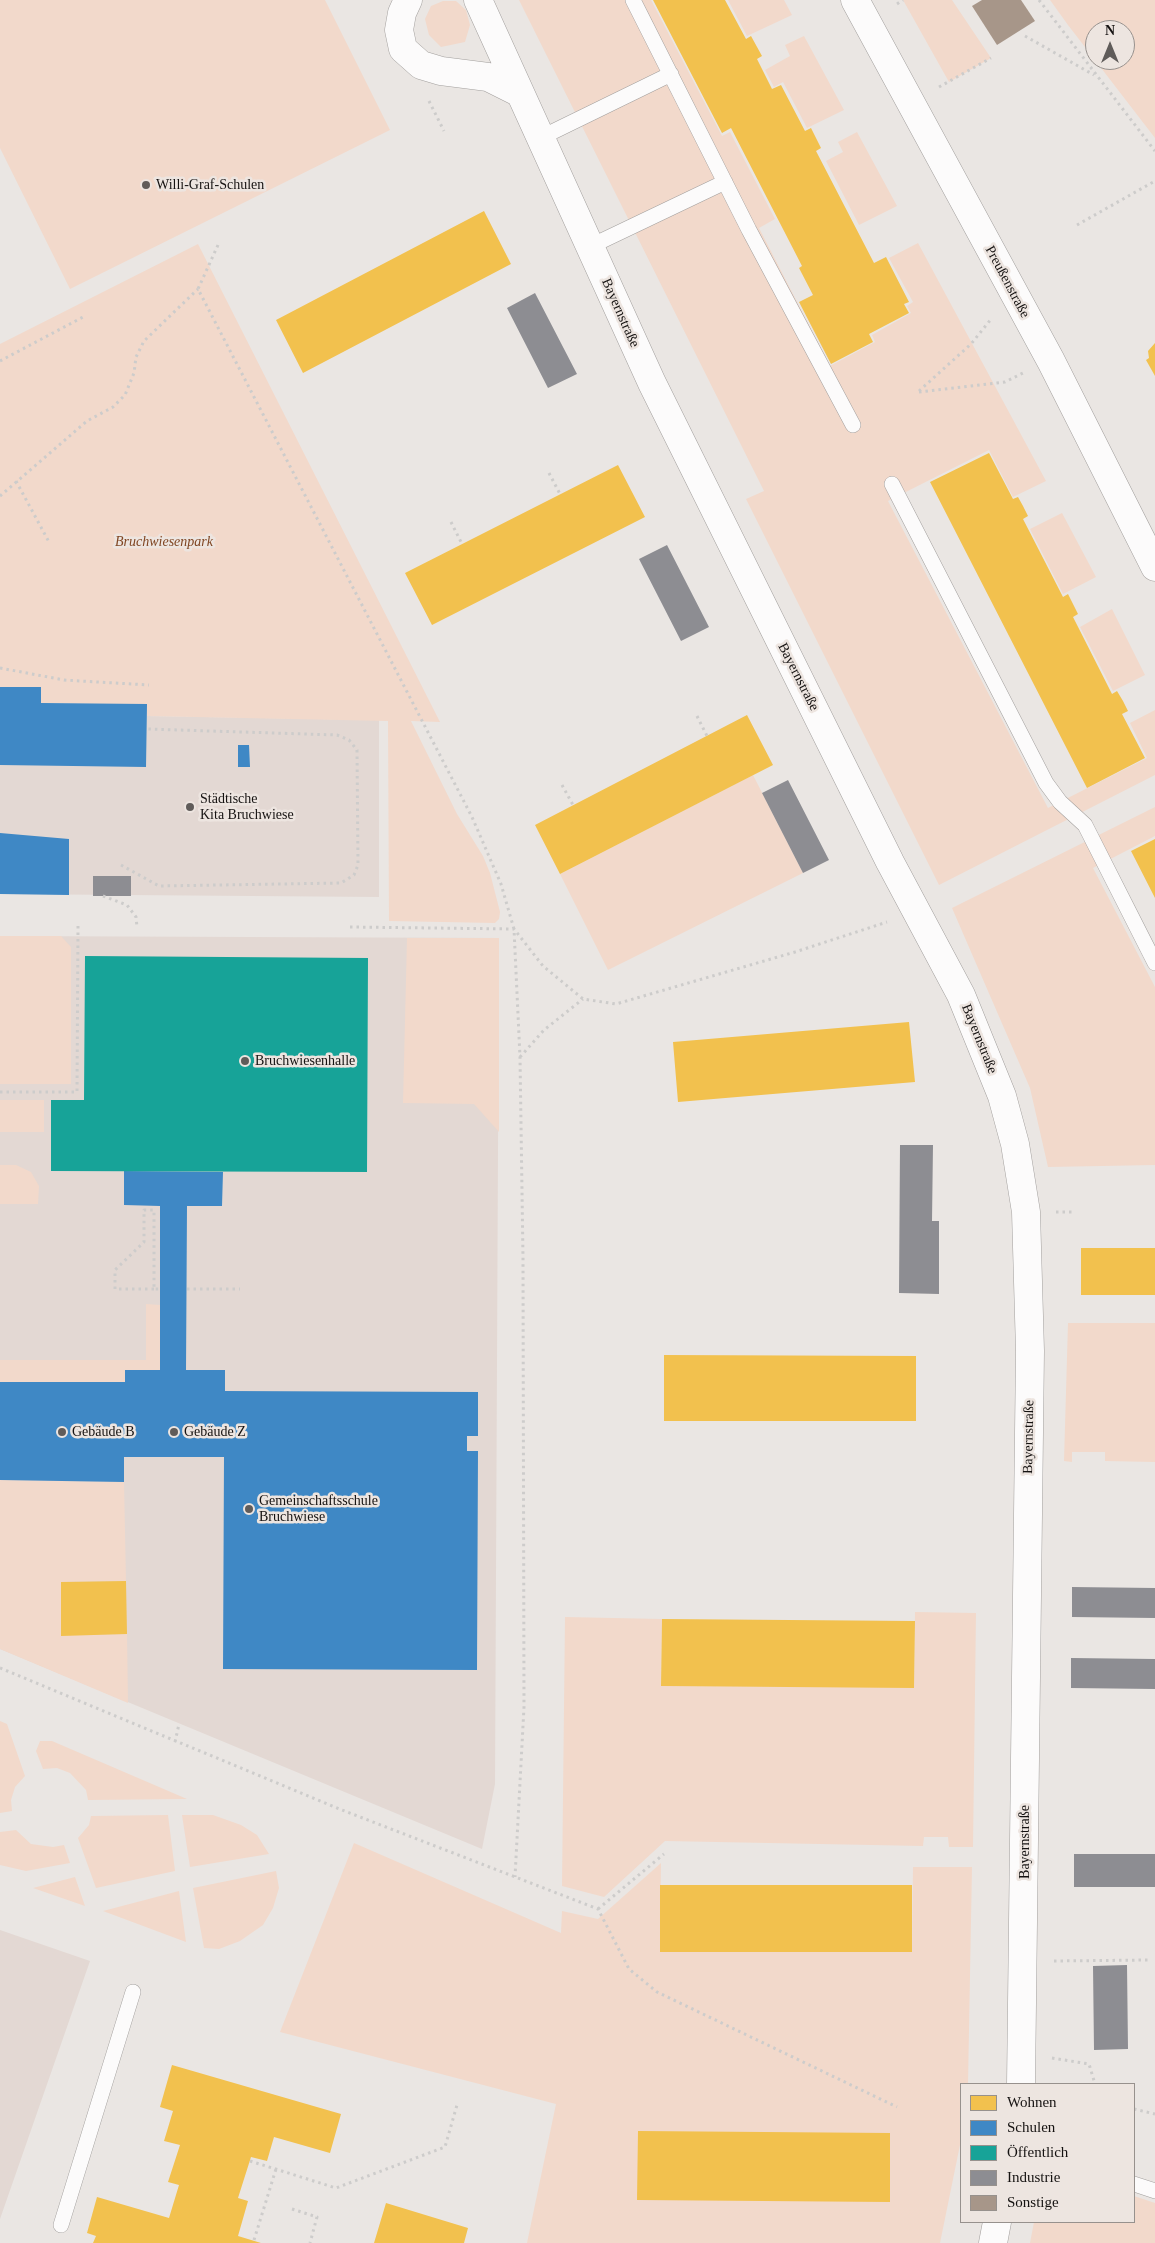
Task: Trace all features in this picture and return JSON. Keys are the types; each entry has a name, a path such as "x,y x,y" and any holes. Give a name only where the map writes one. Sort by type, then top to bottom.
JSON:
{"street":[{"path":"408,0 402,13 399,30 403,49 421,65 440,71 488,77 520,93"},
{"name":"Bayernstraße","path":"478,0 652,383 916,911 961,995 1002,1096 1015,1144 1026,1212 1030,1376 1021,2083"},
{"name":"Preußenstraße","path":"855,0 1051,361 1155,567"},
{"path":"993,2243 997,2223"}],"lane":[{"path":"633,0 725,182 853,425"},
{"path":"540,138 671,74"},
{"path":"590,246 725,182"},
{"path":"892,484 1046,783 1060,802 1085,825 1155,963"},
{"path":"61,2225 133,1992"},
{"path":"1135,2184 1155,2191"}],"path":[{"path":"897,4 903,0"},
{"path":"1039,0 1155,151"},
{"path":"1025,36 1097,76"},
{"path":"937,88 991,58"},
{"path":"1076,225 1155,181"},
{"path":"0,496 87,421 113,407 125,395 134,373 136,357 144,341 198,289 218,245"},
{"path":"198,289 472,817 501,884 514,929 520,1057 524,1707 515,1877"},
{"path":"1018,303 991,318 971,344 919,392 1005,382 1051,361"},
{"path":"0,362 85,316"},
{"path":"549,473 560,494"},
{"path":"16,481 49,542"},
{"path":"451,522 462,544"},
{"path":"0,668 64,680 149,685"},
{"path":"697,716 707,736"},
{"path":"122,865 159,886 341,882 354,875 358,865 357,750 349,740 337,735 147,729"},
{"path":"562,785 572,805"},
{"path":"103,896 128,906 136,918 137,927"},
{"path":"514,929 543,966 583,999 616,1004 795,952 916,911"},
{"path":"0,1092 77,1092 78,926"},
{"path":"350,927 514,929"},
{"path":"520,1057 544,1030 583,999"},
{"path":"154,1288 154,1210 144,1210 144,1242 116,1270 116,1288 154,1288 160,1288"},
{"path":"1057,1212 1075,1212"},
{"path":"187,1288 240,1288"},
{"path":"0,1668 176,1742 598,1909 629,1969 657,1992 897,2107"},
{"path":"176,1742 179,1724"},
{"path":"598,1909 664,1854"},
{"path":"1054,1961 1150,1960"},
{"path":"1051,2058 1088,2064 1095,2083"},
{"path":"250,2161 336,2188 445,2147 457,2104"},
{"path":"1135,2109 1155,2114"},
{"path":"254,2240 276,2169"},
{"path":"292,2209 317,2217 310,2243"}],"shaded area":[{"name":"Städtische Kita Bruchwiese","path":"0,687 41,687 41,703 147,704 147,716 379,720 379,897 0,894"},
{"name":"Gemeinschaftsschule Bruchwiese","path":"0,936 499,938 495,1784 482,1849 0,1649"},
{"path":"0,1930 90,1961 0,2219"}],"green space":[{"name":"Willi-Graf-Schulen","path":"0,0 325,0 390,130 70,289 0,148"},
{"path":"519,0 651,0 722,136 730,132 775,219 759,228 830,366 875,342 872,335 911,313 907,306 913,302 889,258 918,243 1046,481 1013,497 989,450 888,501 1048,808 1147,758 1130,723 1155,710 1155,775 939,885 746,499 764,491"},
{"path":"728,0 784,0 792,15 747,36"},
{"path":"903,0 952,0 991,58 949,82"},
{"path":"1050,0 1155,0 1155,138 1103,70 1135,70 1135,20 1085,20 1085,47"},
{"path":"443,1 456,1 466,10 470,25 465,42 441,47 429,35 425,19 431,6"},
{"path":"804,36 844,110 807,128 783,82 774,87 765,70 790,56 785,45"},
{"path":"857,132 897,206 859,225 826,161 843,152 838,142"},
{"name":"Bruchwiesenpark","path":"198,244 440,722 411,721 457,814 483,856 490,873 500,912 499,919 495,923 389,921 388,721 147,716 147,705 41,703 41,687 0,687 0,344"},
{"path":"1062,513 1096,577 1063,594 1030,529"},
{"path":"1112,609 1145,675 1113,691 1080,627"},
{"path":"753,775 803,873 608,970 560,874"},
{"path":"1155,807 1155,836 1093,868 1155,987 1155,1165 1048,1167 1030,1088 952,908"},
{"path":"0,936 61,936 71,947 71,1084 0,1084"},
{"path":"407,938 499,938 499,1132 474,1104 403,1103"},
{"path":"0,1100 44,1100 44,1132 0,1132"},
{"path":"0,1165 16,1165 31,1172 39,1186 38,1204 0,1204"},
{"path":"146,1304 160,1305 160,1370 125,1370 125,1382 0,1382 0,1360 146,1360"},
{"path":"1068,1323 1155,1323 1155,1462 1105,1461 1105,1452 1072,1452 1072,1462 1064,1461"},
{"path":"0,1480 124,1482 126,1581 61,1582 61,1635 127,1634 128,1703 0,1649"},
{"path":"915,1612 976,1613 973,1847 949,1847 948,1837 924,1837 923,1846 665,1841 604,1897 562,1886 565,1617 662,1619 661,1686 914,1687"},
{"path":"0,1721 7,1724 25,1776 15,1787 11,1800 12,1811 0,1813"},
{"path":"40,1741 52,1741 187,1799 88,1800 86,1790 70,1773 57,1768 43,1769 36,1751"},
{"path":"168,1815 175,1871 96,1888 78,1838 89,1825 91,1816"},
{"path":"182,1815 213,1815 241,1825 257,1835 269,1854 190,1867"},
{"path":"16,1830 31,1844 53,1847 64,1845 70,1863 26,1871 0,1865 0,1832"},
{"path":"354,1843 561,1933 562,1911 598,1919 661,1863 660,1952 912,1952 913,1867 972,1867 968,2083 960,2083 960,2145 940,2243 527,2243 556,2104 280,2032"},
{"path":"276,1871 279,1888 273,1908 263,1925 240,1941 219,1949 204,1948 193,1888"},
{"path":"75,1877 85,1906 33,1888"},
{"path":"179,1891 186,1942 103,1911"},
{"path":"1135,2196 1155,2203 1155,2243 1030,2243 1034,2223 1135,2223"}],"building: Wohnen":[{"path":"653,0 725,0 746,39 751,36 762,56 757,59 772,89 781,85 805,131 811,128 821,148 816,151 874,263 886,257 909,302 904,304 909,313 869,334 873,342 831,364 799,302 813,295 799,268 802,266 731,128 722,133"},
{"path":"484,211 511,264 303,373 276,320"},
{"path":"1155,343 1155,376 1146,360 1149,358 1148,351"},
{"path":"989,453 1013,499 1018,497 1023,506 1028,516 1023,519 1063,597 1068,594 1078,614 1073,617 1112,694 1117,691 1123,701 1128,711 1122,714 1145,758 1087,788 930,482"},
{"path":"618,465 645,517 432,625 405,573"},
{"path":"747,715 773,765 560,874 535,825"},
{"path":"1155,839 1155,898 1131,851"},
{"path":"909,1022 915,1082 678,1102 673,1042"},
{"path":"1081,1248 1155,1248 1155,1295 1081,1295"},
{"path":"664,1355 916,1356 916,1421 664,1421"},
{"path":"126,1581 127,1634 61,1636 61,1582"},
{"path":"662,1619 915,1621 914,1688 661,1686"},
{"path":"660,1885 912,1885 912,1952 660,1952"},
{"path":"172,2065 341,2114 330,2153 274,2137 267,2161 251,2157 238,2198 248,2201 238,2236 261,2243 93,2243 96,2236 87,2233 97,2197 169,2218 179,2185 168,2182 180,2145 164,2141 173,2111 160,2107"},
{"path":"638,2131 890,2133 890,2202 637,2200"},
{"path":"386,2203 468,2228 464,2243 374,2243"}],"building: Schulen":[{"path":"0,687 41,687 41,703 147,704 146,767 0,765"},
{"path":"238,745 249,745 250,767 238,767"},
{"path":"0,833 69,839 69,895 0,894"},
{"path":"124,1171 223,1172 222,1206 187,1206 186,1370 225,1370 225,1391 478,1392 478,1436 467,1436 467,1451 478,1451 477,1670 223,1669 224,1457 124,1457 124,1482 0,1480 0,1382 125,1382 125,1370 160,1370 160,1206 124,1205"}],"building: Öffentlich":[{"path":"85,956 368,958 367,1172 51,1171 51,1100 84,1100"}],"building: Industrie":[{"path":"535,293 577,374 548,388 507,308"},
{"path":"667,545 709,627 681,641 639,559"},
{"path":"788,780 829,860 803,873 762,793"},
{"path":"93,876 131,876 131,896 93,896"},
{"path":"900,1145 933,1145 932,1221 939,1221 939,1294 899,1293"},
{"path":"1072,1587 1155,1588 1155,1618 1072,1617"},
{"path":"1071,1658 1155,1659 1155,1689 1071,1688"},
{"path":"1074,1854 1155,1854 1155,1887 1074,1887"},
{"path":"1127,1965 1128,2049 1094,2050 1093,1966"}],"building: Sonstige":[{"path":"982,0 1021,0 1035,21 997,45 972,6"}],"place":[{"name":"Willi-Graf-Schulen","path":"146,185"},
{"name":"Städtische Kita Bruchwiese","path":"190,807"},
{"name":"Bruchwiesenhalle","path":"245,1061"},
{"name":"Gebäude B","path":"62,1432"},
{"name":"Gebäude Z","path":"174,1432"},
{"name":"Gemeinschaftsschule Bruchwiese","path":"249,1509"}]}
